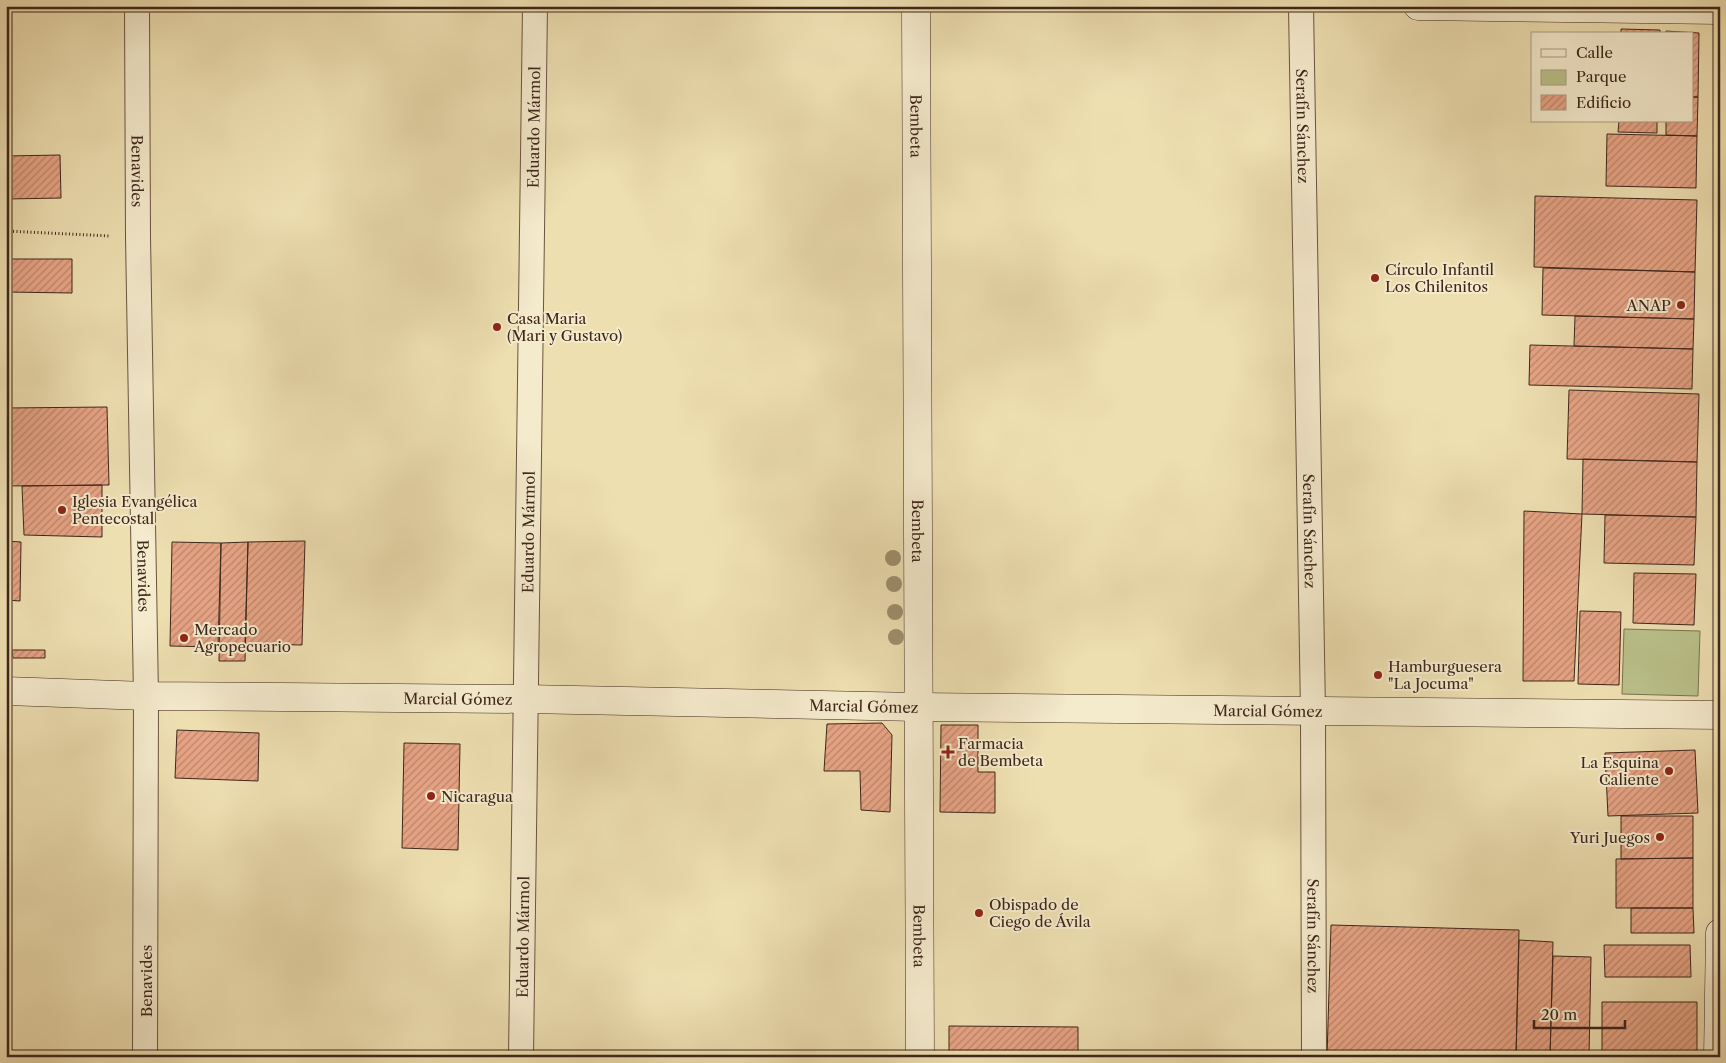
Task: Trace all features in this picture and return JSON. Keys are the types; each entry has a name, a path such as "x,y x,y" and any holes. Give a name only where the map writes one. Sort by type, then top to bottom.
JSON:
{"main road":[{"name":"Bembeta","path":"916,6 920,1057"},
{"path":"1418,6 1720,10"},
{"name":"Marcial Gómez","path":"6,691 146,696 525,699 918,707 1720,715"},
{"path":"1718,1057 1720,933"}],"street":[{"name":"Benavides","path":"137,6 138,237 146,696 146,1057"},
{"name":"Eduardo Mármol","path":"520,1057 535,6"},
{"name":"Serafín Sánchez","path":"1301,6 1313,712 1314,1057"}],"path":[{"path":"6,231 138,237"}],"green space":[{"path":"1624,629 1700,631 1698,696 1622,694"}],"building":[{"path":"1621,29 1660,30 1660,32 1621,32"},
{"path":"1694,33 1699,33 1698,97 1694,97"},
{"path":"1694,97 1698,97 1697,136 1666,135 1666,122 1694,122"},
{"path":"1619,122 1657,122 1657,133 1618,132"},
{"path":"1607,134 1697,136 1696,188 1606,186"},
{"path":"60,155 61,198 6,199 6,156"},
{"path":"1535,196 1697,200 1695,272 1534,267"},
{"path":"6,259 72,259 72,293 6,292"},
{"path":"1543,268 1695,272 1694,319 1542,315"},
{"path":"1575,316 1694,319 1693,349 1574,346"},
{"path":"1530,345 1693,349 1692,389 1529,385"},
{"path":"1569,390 1699,394 1697,462 1567,459"},
{"path":"107,407 109,485 6,486 6,408"},
{"path":"1583,459 1697,462 1696,517 1582,514"},
{"name":"Iglesia Evangélica Pentecostal","path":"102,485 102,537 24,535 22,486"},
{"path":"1524,511 1582,514 1574,681 1523,681"},
{"path":"1605,515 1696,517 1694,565 1604,563"},
{"path":"6,541 21,542 20,601 6,600"},
{"path":"305,541 302,645 245,644 248,542"},
{"path":"172,542 221,543 218,647 170,646"},
{"path":"248,542 245,661 219,661 221,543"},
{"path":"1634,573 1696,574 1694,625 1633,623"},
{"path":"1580,611 1621,612 1619,685 1578,684"},
{"path":"12,650 45,650 45,658 13,658"},
{"path":"882,723 892,735 890,812 861,810 860,771 824,771 827,724"},
{"path":"941,725 978,725 978,772 995,772 995,813 940,812"},
{"path":"177,730 259,733 258,781 175,778"},
{"name":"Nicaragua","path":"404,743 460,744 458,850 402,848"},
{"path":"1695,750 1698,813 1608,816 1605,753"},
{"path":"1621,816 1693,816 1693,858 1621,859"},
{"path":"1693,858 1693,908 1616,908 1616,859"},
{"path":"1631,908 1693,908 1694,933 1631,933"},
{"path":"1331,925 1519,930 1516,1057 1327,1057"},
{"path":"1519,940 1553,942 1550,1057 1516,1057"},
{"path":"1604,945 1690,945 1691,977 1605,977"},
{"path":"1553,956 1591,957 1589,1057 1550,1057"},
{"path":"1602,1002 1697,1002 1697,1057 1602,1057"},
{"path":"949,1026 1078,1027 1078,1057 949,1057"}],"place":[{"name":"Círculo Infantil Los Chilenitos","path":"1375,278"},
{"name":"ANAP","path":"1681,305"},
{"name":"Casa Maria (Mari y Gustavo)","path":"497,327"},
{"name":"Iglesia Evangélica Pentecostal","path":"62,510"},
{"name":"Mercado Agropecuario","path":"184,638"},
{"name":"Hamburguesera \"La Jocuma\"","path":"1378,675"},
{"name":"Farmacia de Bembeta","path":"948,752"},
{"name":"La Esquina Caliente","path":"1669,771"},
{"name":"Nicaragua","path":"431,796"},
{"name":"Yuri Juegos","path":"1660,837"},
{"name":"Obispado de Ciego de Ávila","path":"979,913"}]}
